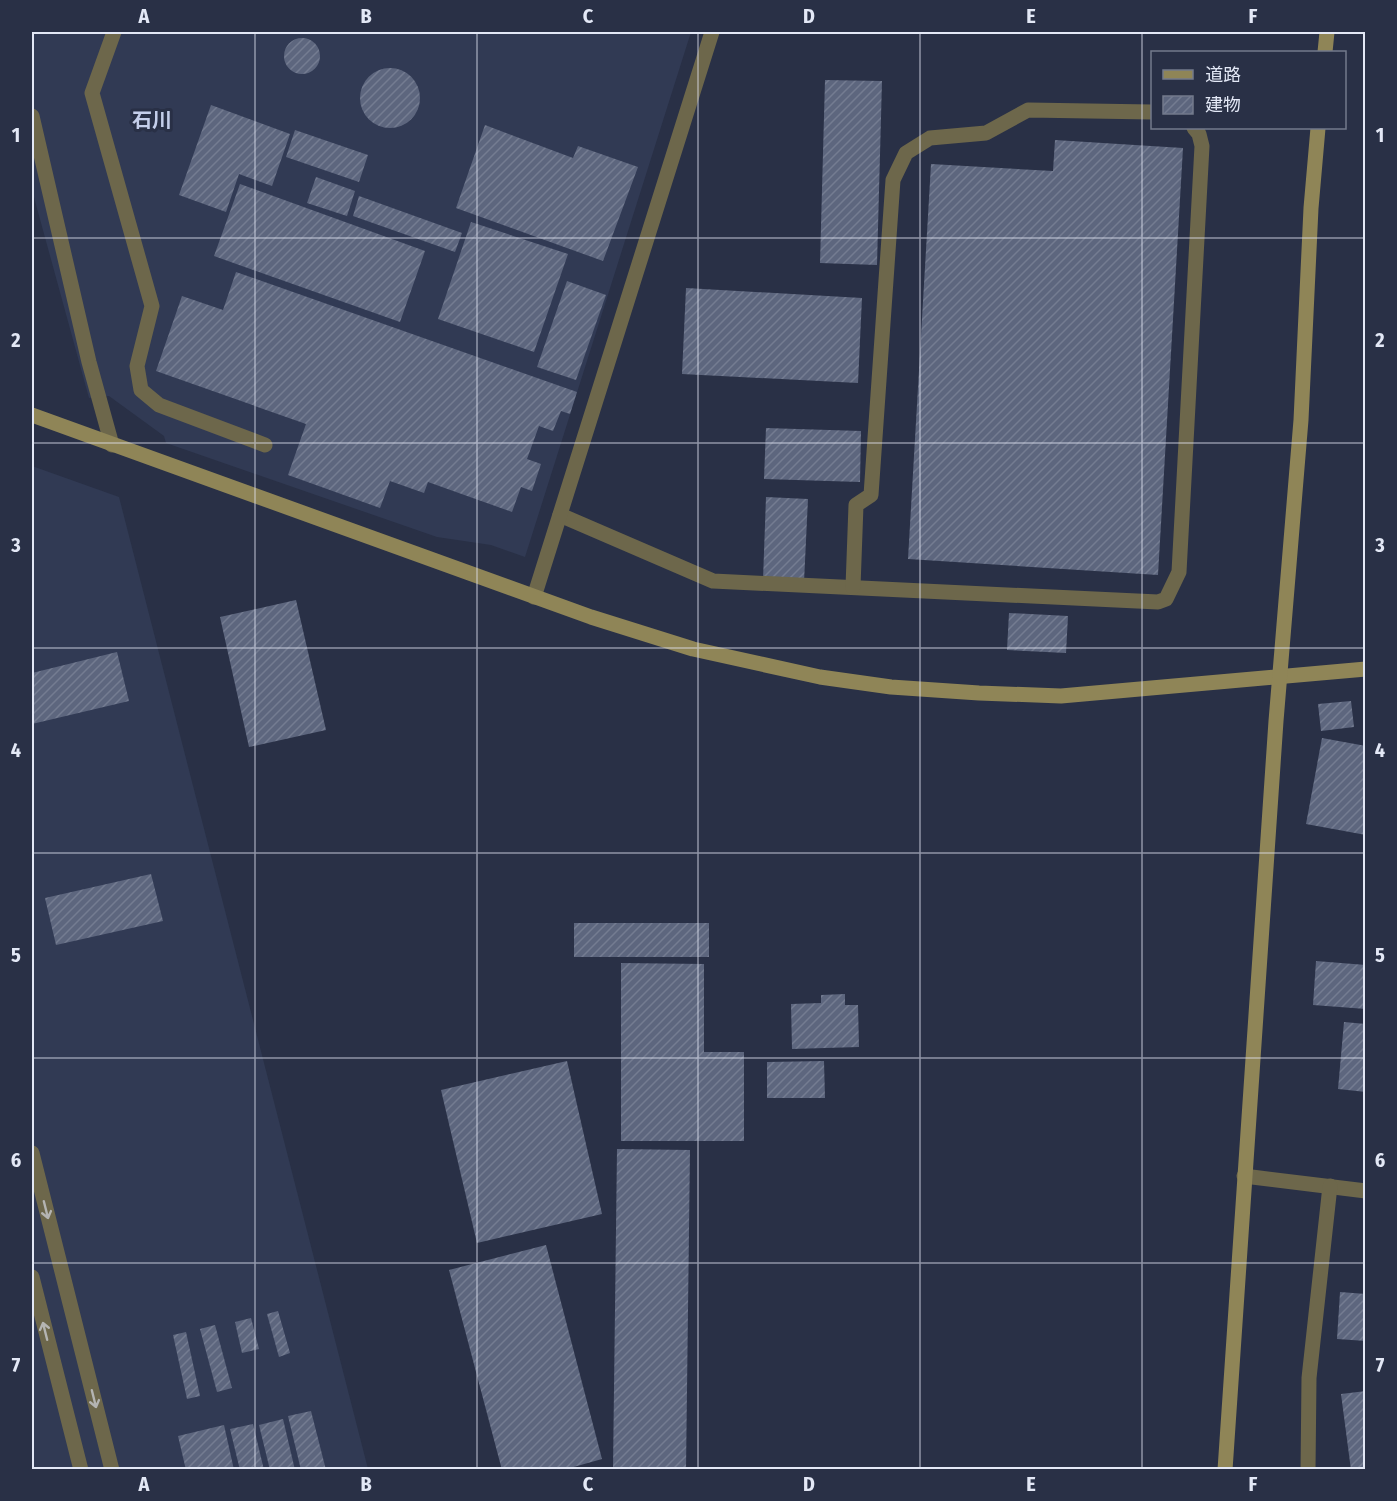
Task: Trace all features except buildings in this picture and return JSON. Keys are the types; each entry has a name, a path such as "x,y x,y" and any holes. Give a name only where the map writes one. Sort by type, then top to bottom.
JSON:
{"street":[{"path":"114,32 92,93 152,306 137,366 141,390 159,405 265,445"},
{"path":"534,597 642,248 712,32"},
{"path":"1325,51 1327,32"},
{"path":"853,587 856,505 871,495 892,180 906,153 930,138 986,133 1028,110 1151,112"},
{"path":"32,116 88,362 112,445"},
{"path":"560,515 713,581 1147,602 1166,599 1179,572 1202,146 1199,134 1195,129"},
{"path":"1225,1470 1280,676 1301,420 1311,208 1318,129"},
{"path":"32,415 534,597 646,635 703,651 819,676 891,687 1061,696 1365,669"},
{"path":"32,1154 112,1470"},
{"path":"1244,1176 1365,1191"},
{"path":"1308,1470 1309,1378 1330,1186"},
{"path":"32,1277 81,1470"}],"shaded area":[{"path":"32,32 691,32 525,557 491,545 437,537 166,443 164,436 109,396 89,398 32,190"},
{"path":"32,466 119,497 368,1469 32,1469"}],"district":[{"name":"石川","path":"152,120"}]}
